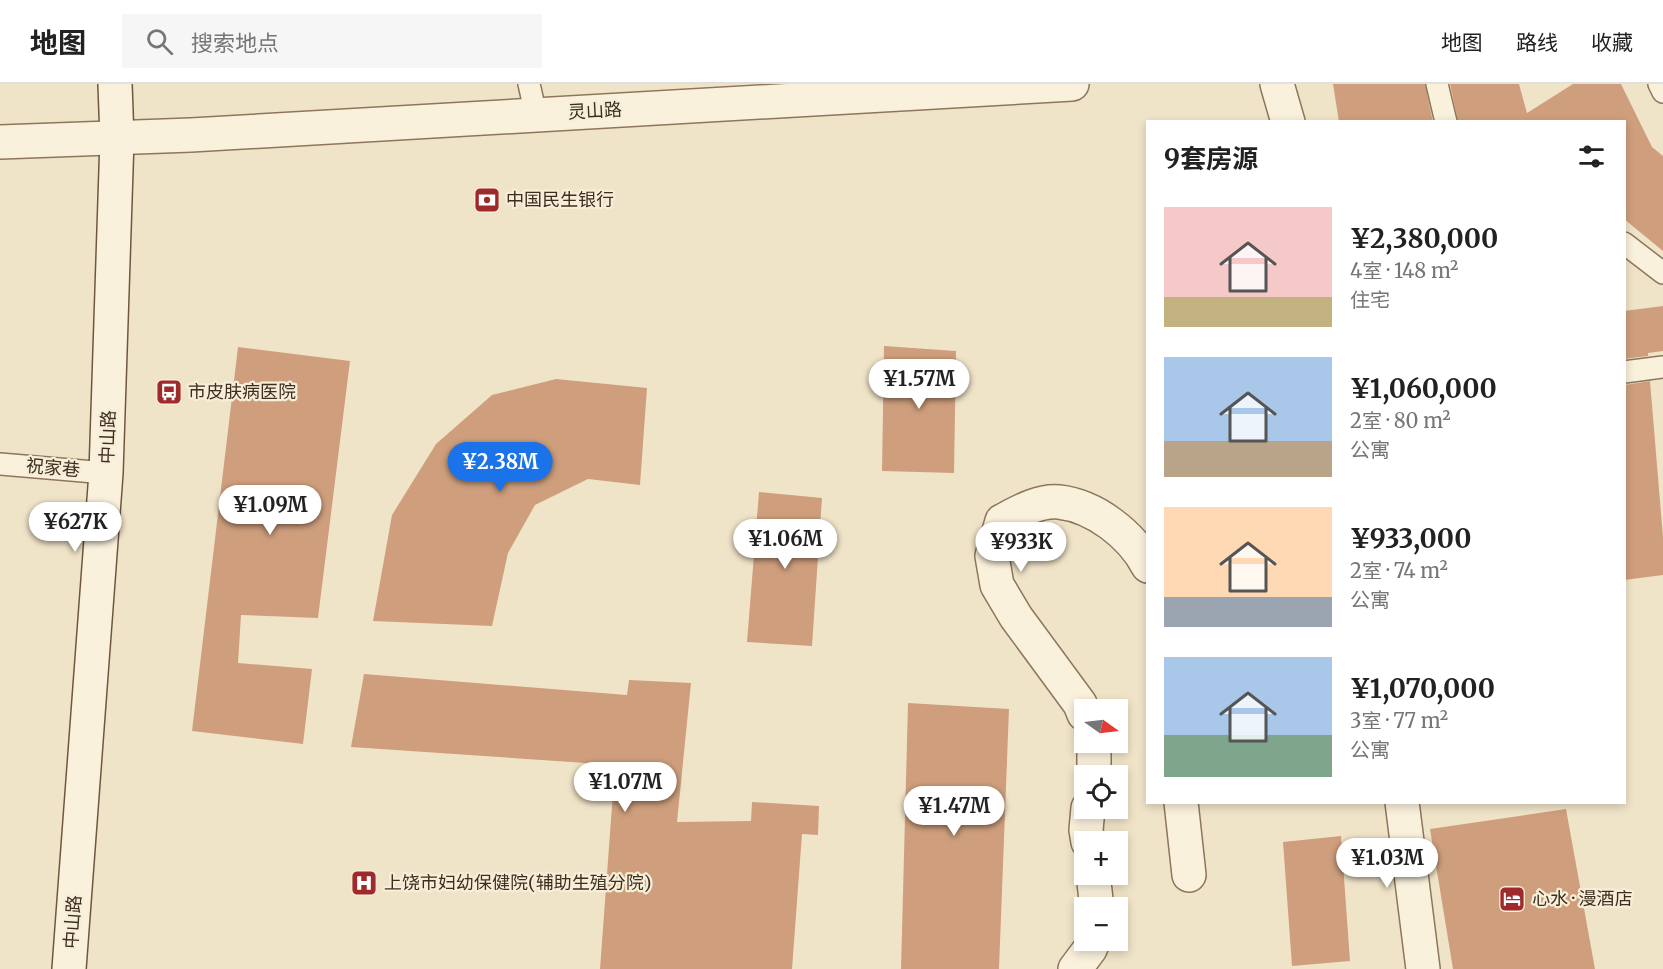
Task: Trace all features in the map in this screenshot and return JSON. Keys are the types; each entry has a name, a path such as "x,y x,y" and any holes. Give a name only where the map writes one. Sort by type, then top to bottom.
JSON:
{"street":[{"name":"中山路","path":"69,969 106,473 117,139 115,84"},
{"name":"灵山路","path":"0,142 117,139 532,99 1072,84"},
{"path":"1277,84 1287,120"},
{"path":"1076,699 1016,617 997,585 992,556 1002,521 1027,507 1058,502 1091,510 1121,532 1146,562"},
{"path":"1181,804 1189,875"},
{"path":"1402,804 1424,969"},
{"path":"1075,969 1088,951"}],"lane":[{"path":"1437,84 1446,120"},
{"path":"1659,84 1663,92"},
{"path":"1626,245 1663,273"},
{"path":"1626,372 1663,367"},
{"name":"祝家巷","path":"0,464 106,473"}],"building":[{"path":"1333,84 1425,84 1433,120 1339,120"},
{"path":"1450,84 1519,84 1527,113 1573,84 1621,84 1652,147 1663,156 1663,251 1626,221 1626,120 1458,120"},
{"path":"1663,306 1663,351 1648,353 1648,356 1626,359 1626,311"},
{"path":"884,346 956,351 954,473 882,471"},
{"path":"238,347 350,361 318,618 241,615 238,663 312,669 303,744 192,731"},
{"path":"556,379 647,388 640,485 588,479 535,505 508,553 492,626 373,621 392,515 436,444 492,395"},
{"path":"1650,381 1663,537 1663,575 1626,580 1626,385"},
{"path":"759,492 822,498 812,646 747,642"},
{"path":"364,674 627,695 629,680 691,683 677,822 751,821 752,802 819,806 818,835 802,834 792,969 600,969 615,765 351,747"},
{"path":"908,703 1009,709 999,969 901,969"},
{"name":"心水 · 漫酒店","path":"1566,809 1595,969 1453,969 1430,829"},
{"path":"1341,836 1350,961 1292,966 1283,842"}],"place":[{"name":"中国民生银行","path":"487,200"},
{"name":"市皮肤病医院","path":"169,392"},
{"name":"上饶市妇幼保健院(辅助生殖分院)","path":"364,883"},
{"name":"心水 · 漫酒店","path":"1512,899"}]}
